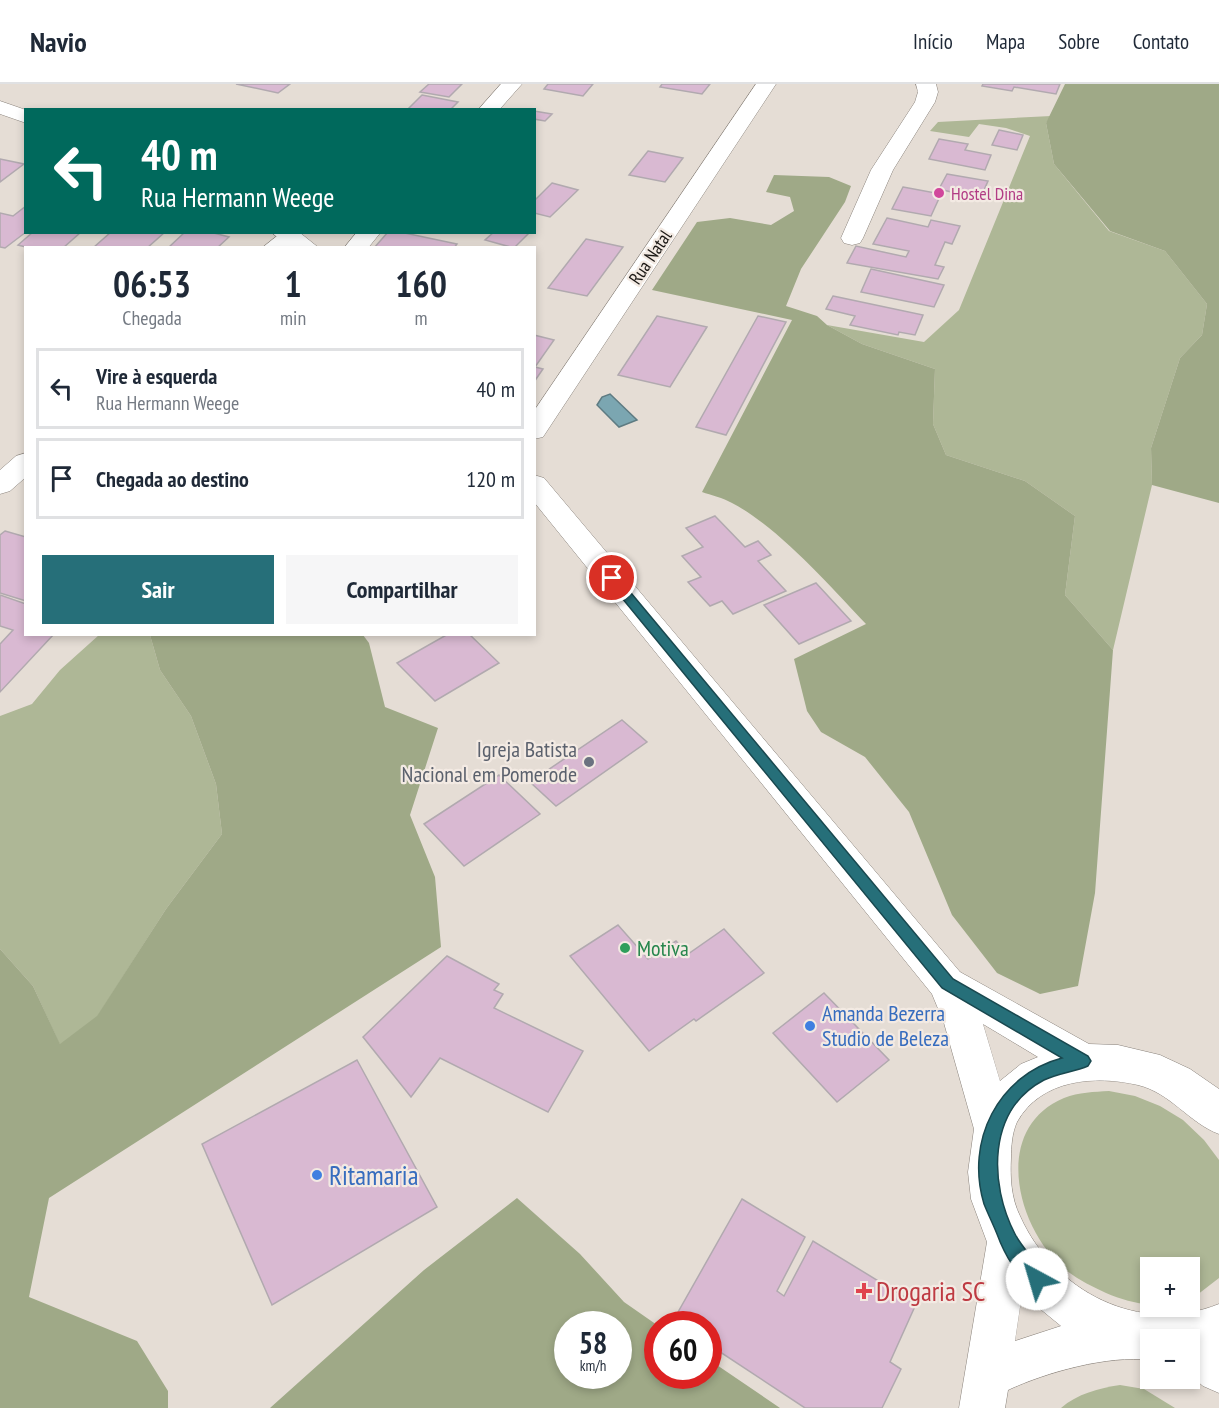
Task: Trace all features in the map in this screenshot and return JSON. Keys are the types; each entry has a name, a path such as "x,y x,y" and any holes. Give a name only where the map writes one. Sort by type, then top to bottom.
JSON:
{"main road":[{"path":"490,108 512,84"},
{"name":"Rua Natal","path":"536,427 766,84"},
{"path":"852,238 882,170 925,102 928,92 926,84"},
{"path":"0,107 24,116"},
{"path":"357,246 368,234"},
{"path":"0,486 24,464"},
{"path":"536,486 947,984 967,1034 994,1128"},
{"path":"947,984 1082,1061"},
{"path":"1134,1336 1104,1326 1075,1311 1048,1291 1026,1268 1009,1241 993,1202 987,1164 994,1128 1004,1107 1018,1089 1037,1075 1059,1066 1082,1061 1121,1062 1160,1074 1197,1094 1219,1114"},
{"path":"985,1391 1009,1241"},
{"path":"985,1391 1044,1352 1073,1344 1140,1336"},
{"path":"1200,1348 1219,1370"}],"green space":[{"path":"1065,84 1219,84 1219,503 1152,485 1151,448 1180,358 1202,335 1207,304 1165,251 1110,231 1054,164 1046,123"},
{"path":"1051,116 1046,123 1054,164 1109,231 1165,251 1207,304 1202,335 1180,358 1151,448 1152,485 1113,650 1065,595 1075,516 1025,481 946,455 933,424 935,369 862,344 827,325 924,342 959,310 1030,136 1006,128 979,124 969,137 930,131 938,122"},
{"path":"774,175 829,177 851,186 845,202 801,269 786,306 817,316 827,325 862,344 935,369 933,424 946,455 1025,481 1075,516 1065,595 1113,650 1095,893 1078,986 1040,994 997,973 952,915 909,812 865,757 821,732 807,711 794,659 866,624 803,558 767,527 732,503 702,492 792,320 652,290 697,222 730,218 771,225 794,211 790,197 766,192"},
{"path":"98,636 150,636 160,670 191,716 216,784 222,834 166,909 97,1017 60,1045 33,986 0,949 0,716 32,704 60,670"},
{"path":"150,636 364,636 369,643 385,707 438,728 410,815 435,877 441,947 49,1198 29,1297 137,1341 168,1391 168,1408 0,1408 0,949 33,986 60,1044 97,1016 166,909 222,834 216,784 191,716 160,670"},
{"path":"1109,1091 1135,1096 1160,1106 1183,1120 1204,1140 1219,1160 1219,1278 1200,1293 1200,1257 1140,1257 1140,1303 1134,1302 1111,1295 1067,1271 1049,1253 1035,1231 1025,1207 1019,1181 1019,1156 1026,1132 1041,1113 1064,1098 1081,1093"},
{"path":"517,1198 580,1254 624,1302 644,1316 644,1389 722,1389 722,1369 780,1408 270,1408 424,1270"},
{"path":"1120,1385 1144,1389 1175,1408 1061,1408 1089,1392"}],"water":[{"path":"610,394 637,420 619,427 597,405 602,397"}],"building":[{"path":"236,84 290,84 278,93"},
{"path":"429,84 462,84 449,97 420,92"},
{"path":"548,84 593,84 583,96 544,89"},
{"path":"662,84 710,84 702,94 660,87"},
{"path":"983,84 1060,84 1056,94 1014,87 1012,91 982,86"},
{"path":"422,95 458,102 452,108 409,108"},
{"path":"536,111 552,114 545,121 536,119"},
{"path":"999,130 1023,135 1017,150 992,145"},
{"path":"939,139 968,144 965,150 991,155 985,170 929,159"},
{"path":"648,151 683,158 665,182 629,175"},
{"path":"0,159 24,164 0,182"},
{"path":"947,174 988,181 980,199 939,189"},
{"path":"552,183 578,190 550,217 536,214 536,199"},
{"path":"903,187 941,194 931,216 892,209"},
{"path":"24,208 24,234 5,248 0,247 0,213 13,216"},
{"path":"887,218 928,227 931,220 960,226 952,244 945,242 935,265 944,267 938,279 847,263 856,246 906,257 909,251 873,244"},
{"path":"31,234 79,234 65,246 18,245"},
{"path":"109,234 163,234 149,246 95,246"},
{"path":"183,234 218,234 229,237 219,246 170,246"},
{"path":"386,234 410,234 457,244 456,246 376,246"},
{"path":"492,234 528,234 516,246 485,240"},
{"path":"586,239 623,247 587,296 548,288"},
{"path":"871,269 944,285 934,307 861,292"},
{"path":"833,296 923,315 915,335 899,332 898,335 850,325 855,316 826,309"},
{"path":"657,316 707,327 670,387 618,375"},
{"path":"758,316 786,322 726,435 696,427"},
{"path":"536,336 554,340 536,366"},
{"path":"536,367 543,369 536,379"},
{"path":"715,516 745,547 758,541 771,555 758,561 786,591 733,614 722,601 710,606 688,582 701,577 682,556 703,547 686,528"},
{"path":"5,531 24,536 24,600 0,593 0,535"},
{"path":"816,583 851,621 799,644 764,605"},
{"path":"0,595 24,603 24,636 52,636 0,692 0,644 13,630 0,626"},
{"path":"444,636 471,636 499,663 435,701 397,663"},
{"name":"Igreja Batista Nacional em Pomerode","path":"622,720 647,742 556,806 530,782"},
{"path":"499,775 540,814 464,866 424,824"},
{"path":"618,925 648,959 676,941 688,954 724,929 764,973 649,1051 570,956"},
{"path":"447,956 499,984 494,990 503,994 494,1008 583,1051 548,1112 440,1058 411,1097 363,1037"},
{"path":"824,993 889,1060 837,1102 773,1033"},
{"name":"Ritamaria","path":"357,1060 437,1207 272,1305 202,1144"},
{"path":"742,1199 805,1237 777,1291 784,1296 813,1241 916,1304 890,1362 901,1369 882,1408 805,1408 722,1353 722,1311 679,1311"}],"place":[{"name":"Hostel Dina","path":"939,193"},
{"name":"Igreja Batista Nacional em Pomerode","path":"589,762"},
{"name":"Motiva","path":"625,948"},
{"name":"Amanda Bezerra Studio de Beleza","path":"810,1026"},
{"name":"Ritamaria","path":"317,1175"},
{"name":"Drogaria SC","path":"864,1291"}],"route":[{"path":"612,578 947,984 1031,1034 1082,1061 1059,1066 1037,1075 1018,1089 1004,1107 994,1128 987,1164 993,1202 1009,1241 1026,1268 1037,1279"}]}
